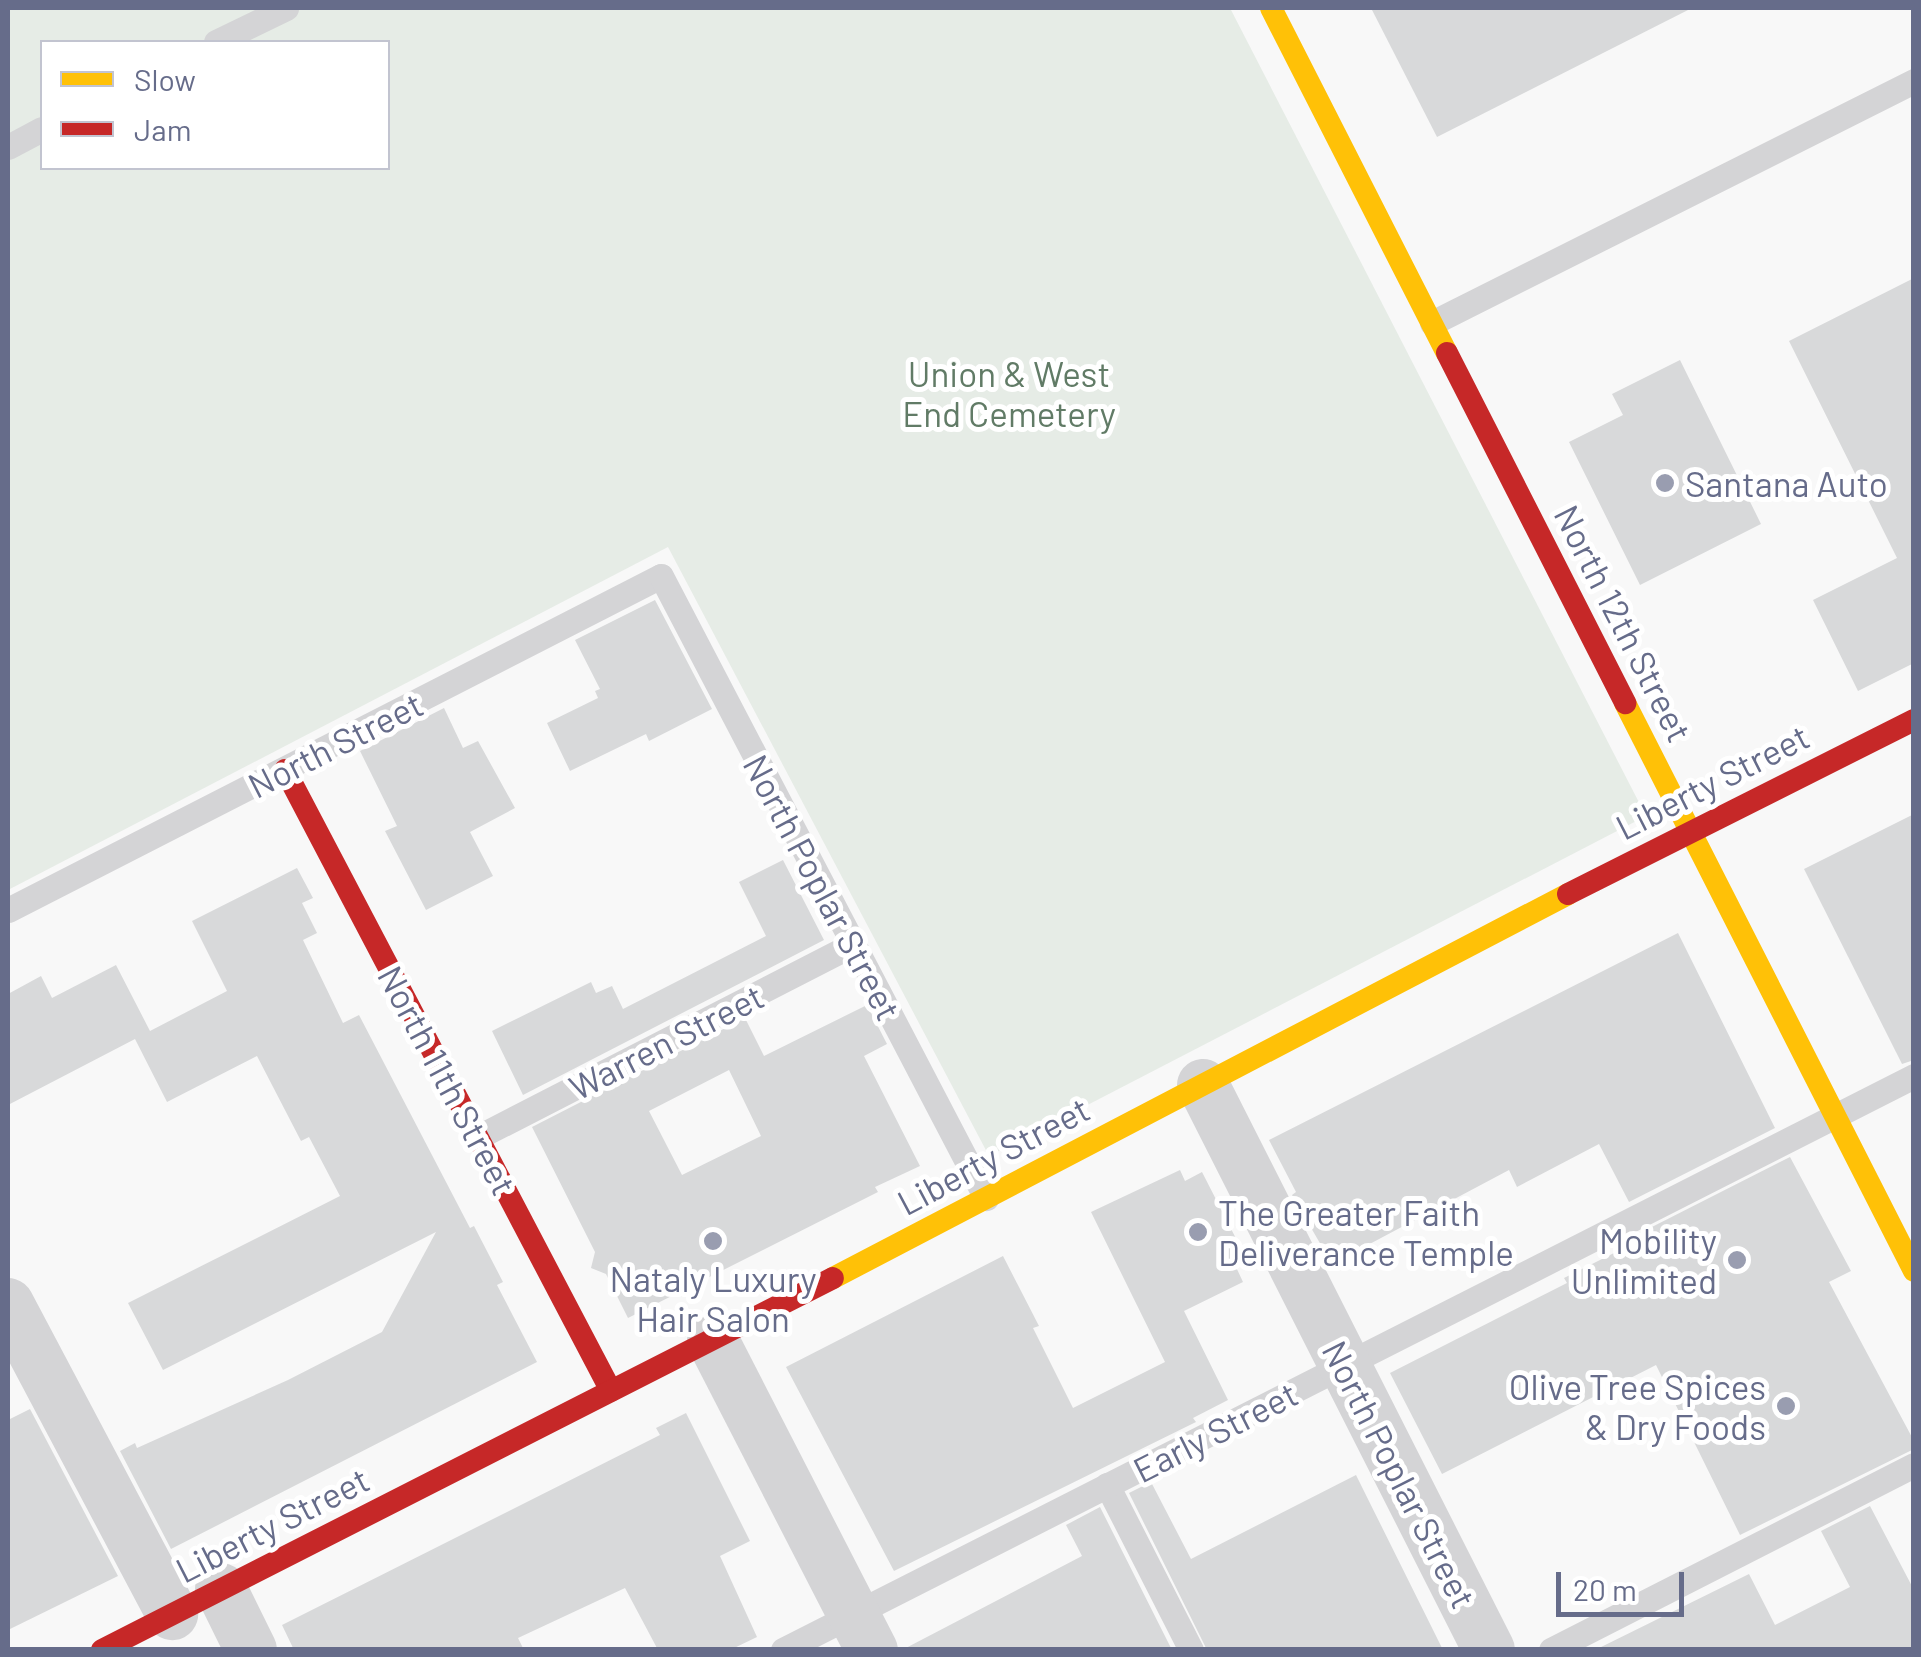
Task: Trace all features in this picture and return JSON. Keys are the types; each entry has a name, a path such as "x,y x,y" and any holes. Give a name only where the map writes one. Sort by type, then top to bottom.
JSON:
{"street":[{"name":"North 12th Street","path":"1271,8 1914,1271"},
{"name":"Liberty Street","path":"102,1650 713,1341 1690,830 1914,720"},
{"name":"North 11th Street","path":"286,770 611,1391"},
{"name":"North Poplar Street","path":"1203,1084 1489,1650"},
{"path":"8,1304 172,1614"},
{"path":"713,1341 863,1632"},
{"path":"221,1589 251,1650"}],"lane":[{"path":"220,40 286,8"},
{"path":"1432,323 1914,81"},
{"path":"8,147 40,130"},
{"name":"North Street","path":"8,910 662,576"},
{"name":"North Poplar Street","path":"662,576 986,1198"},
{"name":"Warren Street","path":"478,1137 853,944"},
{"name":"Early Street","path":"784,1650 863,1632 1107,1485 1914,1076"},
{"path":"1551,1650 1914,1465"},
{"path":"1107,1485 1191,1650"}],"green space":[{"name":"Union & West End Cemetery","path":"8,8 1230,8 1646,816 989,1156 668,547 8,890"}],"building":[{"path":"1371,8 1692,8 1437,137"},
{"path":"1914,278 1914,663 1858,691 1813,600 1897,558 1789,341"},
{"name":"Santana Auto","path":"1680,360 1761,524 1640,585 1569,442 1623,415 1612,394"},
{"path":"655,600 712,709 649,741 646,734 570,771 547,723 598,698 595,691 600,689 575,640"},
{"path":"444,708 463,748 478,741 515,808 470,832 493,876 426,910 385,831 397,826 360,751"},
{"path":"1914,814 1914,1060 1902,1064 1804,869"},
{"path":"783,860 824,940 523,1095 492,1031 591,982 596,993 612,986 623,1009 766,936 739,882"},
{"path":"297,868 313,898 302,903 317,933 303,940 343,1023 359,1015 470,1228 474,1226 503,1282 497,1285 537,1362 171,1549 120,1451 135,1443 137,1448 288,1380 382,1332 436,1232 163,1370 128,1303 340,1196 309,1137 301,1141 257,1056 167,1102 135,1039 8,1105 8,994 41,976 52,998 116,965 150,1031 227,991 192,921"},
{"path":"1678,933 1775,1128 1629,1202 1599,1144 1517,1187 1509,1170 1332,1264 1292,1195 1296,1192 1269,1140"},
{"path":"867,1005 887,1044 864,1056 920,1166 875,1187 878,1192 628,1318 606,1274 591,1268 595,1252 532,1127 745,1018 764,1056","holes":["729,1070 761,1136 682,1175 649,1111"]},
{"path":"1790,1157 1851,1271 1829,1282 1914,1441 1914,1449 1740,1535 1656,1365 1442,1474 1390,1373 1567,1283 1564,1278 1646,1237 1644,1231"},
{"path":"1180,1170 1185,1181 1202,1172 1248,1262 1236,1267 1243,1282 1184,1311 1228,1400 1193,1418 1196,1422 894,1571 786,1367 1003,1256 1039,1326 1033,1328 1073,1408 1165,1362 1091,1212"},
{"path":"30,1409 118,1576 8,1630 8,1420"},
{"path":"686,1413 750,1541 720,1556 757,1637 730,1650 658,1650 625,1588 518,1638 524,1650 294,1650 282,1625 660,1435 656,1428"},
{"path":"1356,1475 1443,1650 1207,1650 1129,1493 1151,1482 1191,1559"},
{"path":"1870,1506 1914,1590 1914,1650 1595,1650 1749,1574 1775,1625 1850,1587 1821,1531"},
{"path":"1100,1507 1172,1650 902,1650 1082,1556 1066,1525"}],"traffic: slow":[{"path":"1271,8 1447,353"},
{"path":"1625,703 1914,1271"},
{"path":"833,1278 1568,894"}],"traffic: jam":[{"path":"1447,353 1625,703"},
{"path":"1568,894 1914,720"},
{"path":"285,770 611,1391"},
{"path":"102,1650 833,1278"}],"place":[{"name":"Santana Auto","path":"1665,483"},
{"name":"The Greater Faith Deliverance Temple","path":"1198,1232"},
{"name":"Nataly Luxury Hair Salon","path":"713,1241"},
{"name":"Mobility Unlimited","path":"1737,1260"},
{"name":"Olive Tree Spices & Dry Foods","path":"1786,1406"}]}
